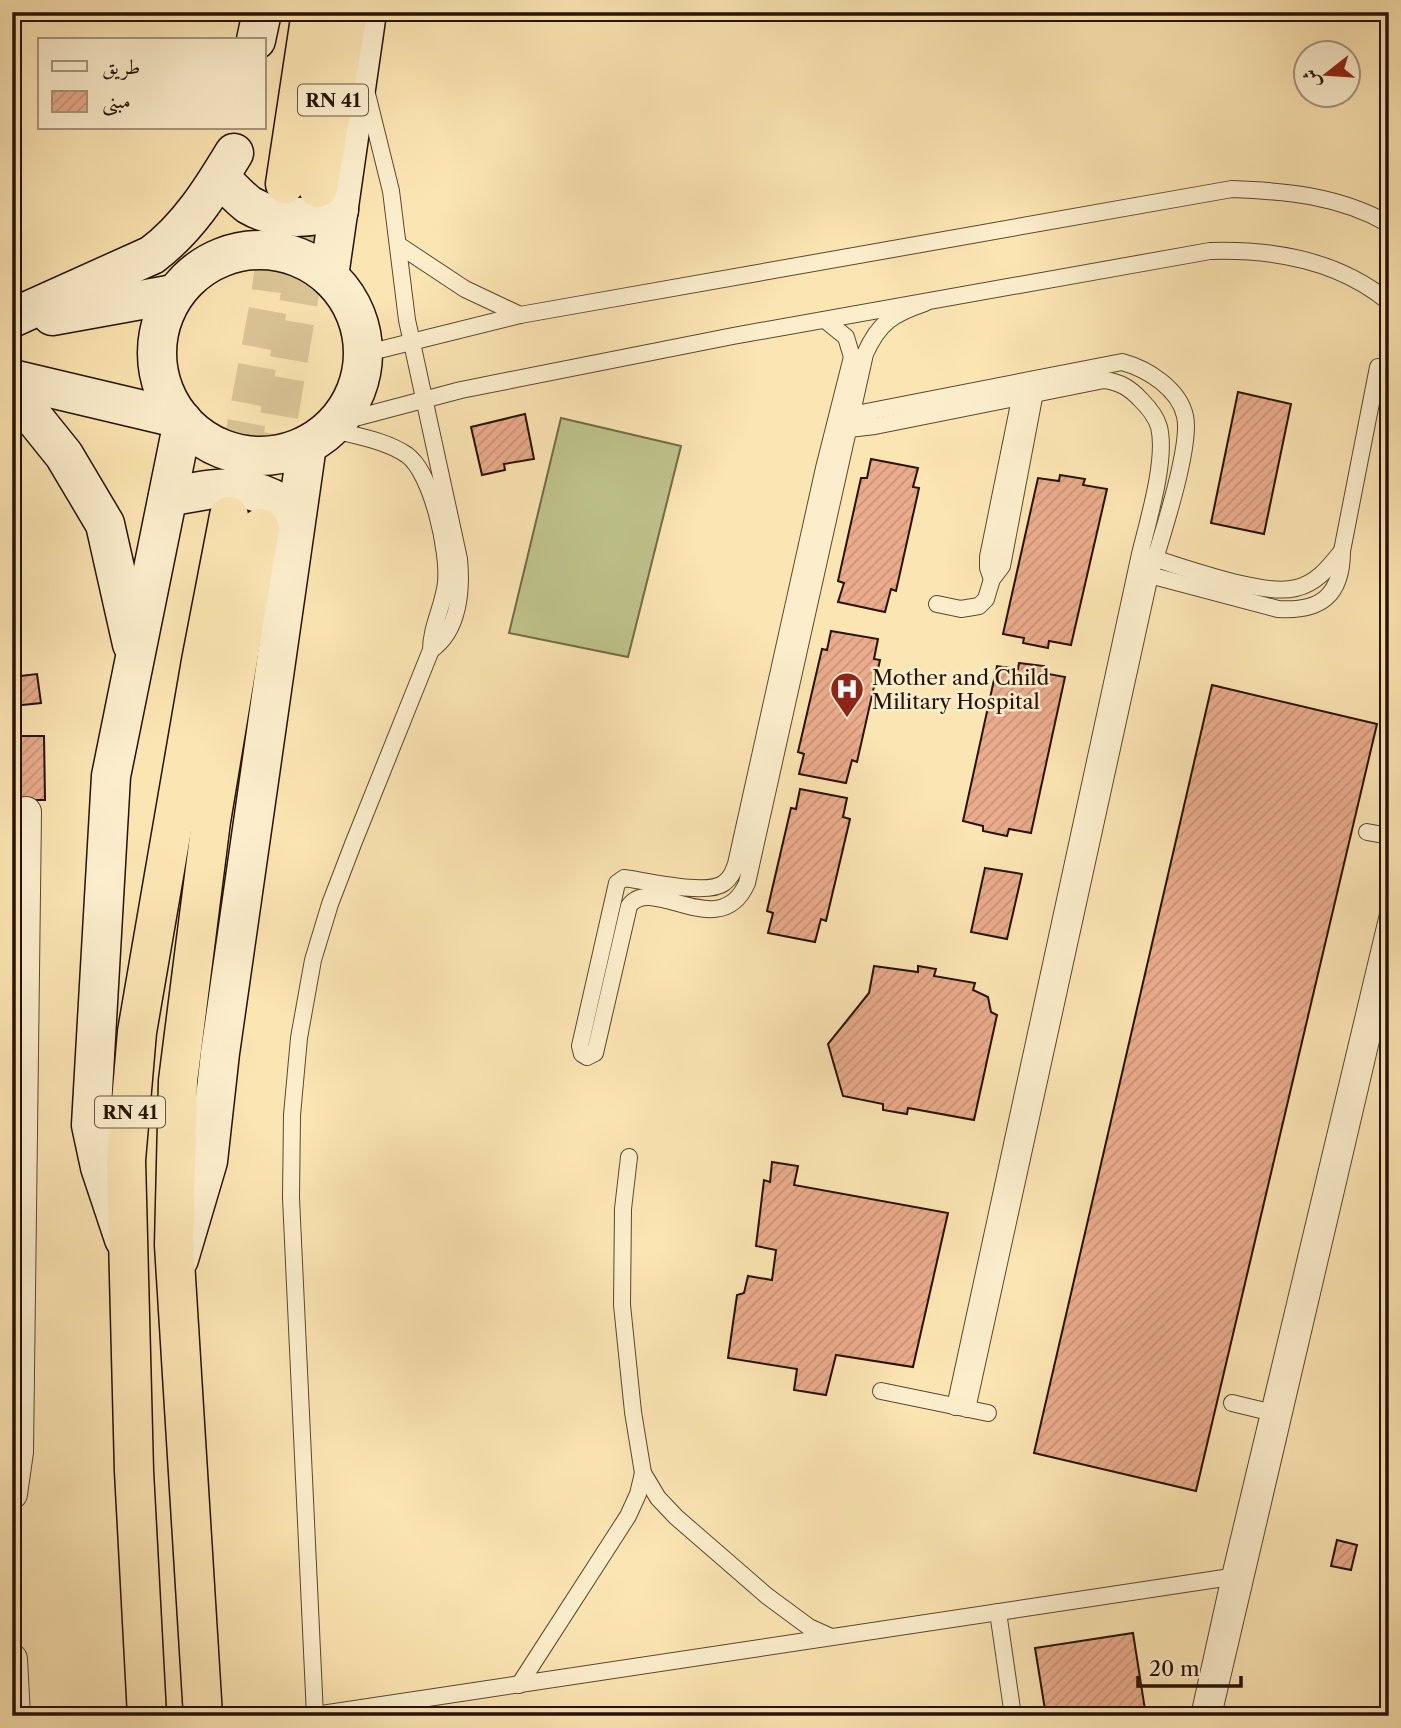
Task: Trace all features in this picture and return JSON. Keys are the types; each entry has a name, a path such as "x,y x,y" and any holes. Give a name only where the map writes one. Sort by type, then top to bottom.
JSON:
{"highway":[{"name":"RN 41","path":"311,12 314,194"},
{"name":"RN 41","path":"314,194 348,12"},
{"name":"RN 41","path":"147,1716 134,1471 126,1160 137,1032 201,661 245,522 178,1081 174,1245 203,1716"}],"street":[{"path":"256,38 262,12"},
{"path":"234,155 249,205 271,214 299,218 314,194 359,65 367,12"},
{"path":"216,259 234,155"},
{"path":"12,321 152,255 172,240 205,200 234,155"},
{"path":"314,194 329,276"},
{"path":"255,249 295,255 329,276 348,298 352,307 359,325 363,354 360,379 351,402 324,432 281,454 254,456 228,451 204,439 182,420 164,390 157,357 161,324 174,294 193,274 216,259 255,249"},
{"path":"12,321 174,294"},
{"path":"12,379 23,379 182,420"},
{"path":"12,396 31,414 64,455 105,524 135,658"},
{"path":"129,1252 100,1167 91,1125 111,776 182,420"},
{"path":"176,1271 208,1161 220,1053 296,513 324,432"},
{"path":"168,496 220,488 247,488 275,498 296,513"},
{"path":"12,1494 15,1453 26,812"},
{"path":"12,1659 15,1716"}],"lane":[{"path":"359,65 391,191 400,246 407,320 452,521 460,573 458,601 448,632 431,650"},
{"path":"363,354 520,315 1233,189 1305,194 1338,202 1389,224"},
{"path":"400,246 465,289 520,315"},
{"path":"324,432 461,390 825,320 1210,251 1246,250 1312,262 1348,275 1389,302"},
{"path":"825,320 846,337 852,357 843,422 747,883 743,893 734,901 715,909 699,909 643,896 634,899 629,906 595,1053 587,1057 582,1054 580,1046 617,883 624,878 706,889 723,884 731,877 843,422 865,354 878,330 895,315 925,303"},
{"path":"843,422 1029,387 1122,362 1150,374 1179,400 1186,425 1183,454 1143,573 961,1408"},
{"path":"1143,573 1278,609 1297,610 1324,600 1336,586 1342,568 1342,551 1378,367"},
{"path":"1029,387 1104,380 1117,382 1129,388 1151,411 1158,426 1161,447 1148,556"},
{"path":"937,604 961,609 979,606 985,599 992,579 988,557 1029,387"},
{"path":"324,432 396,449 409,456 422,473 438,524 446,565 444,594 434,627 431,650 330,904 313,960 299,1038 292,1115 291,1198 315,1715 1237,1576"},
{"path":"1148,556 1226,579 1267,588 1287,589 1297,588 1321,575 1342,551"},
{"path":"1367,832 1389,836"},
{"path":"1213,1716 1269,1412 1389,910"},
{"path":"1199,1716 1237,1576 1389,964"},
{"path":"629,1157 623,1209 622,1305 633,1412 643,1473 658,1498 676,1517 767,1596 809,1627 829,1636"},
{"path":"881,1391 988,1413"},
{"path":"1233,1403 1269,1412"},
{"path":"519,1685 628,1516 638,1494 643,1473"},
{"path":"998,1612 1013,1716"}],"green space":[{"path":"561,418 681,446 628,657 509,633"}],"building":[{"path":"1238,392 1291,404 1264,534 1211,523"},
{"path":"525,414 534,459 504,464 505,470 482,475 471,427"},
{"path":"871,459 918,468 913,487 919,488 896,591 891,589 885,612 838,602 844,583 838,581 861,478 867,478"},
{"path":"1060,475 1085,479 1083,485 1107,489 1071,645 1049,641 1048,648 1023,643 1024,638 1003,634 1038,478 1059,481"},
{"path":"831,631 878,639 874,659 880,660 857,762 852,760 846,783 799,774 804,754 798,752 822,649 827,650"},
{"path":"1019,663 1044,666 1043,673 1065,677 1031,833 1009,829 1007,836 983,831 983,826 963,821 997,666 1018,669"},
{"path":"37,674 41,703 13,706 12,677"},
{"path":"1212,685 1377,724 1196,1491 1034,1453"},
{"path":"12,736 44,736 45,800 12,800"},
{"path":"800,789 847,798 843,817 850,819 826,921 821,919 815,942 768,933 773,913 767,911 791,808 796,809"},
{"path":"985,868 1022,874 1007,939 971,932"},
{"path":"874,966 918,972 918,966 936,969 934,976 975,983 973,990 988,997 991,1012 997,1015 974,1120 908,1108 907,1114 883,1110 883,1104 843,1096 828,1044 869,993"},
{"path":"772,1162 798,1166 794,1185 948,1213 913,1367 836,1355 826,1395 794,1390 797,1369 728,1358 737,1295 744,1293 748,1276 772,1280 776,1250 756,1246 764,1180 770,1182"},
{"path":"1337,1540 1357,1545 1351,1570 1331,1566"},
{"path":"1133,1633 1146,1716 1046,1716 1035,1648"}],"tunnel":[{"path":"229,516 269,303 285,184"},
{"path":"260,528 318,188"}],"place":[{"name":"Mother and Child Military Hospital","path":"847,719"}]}
